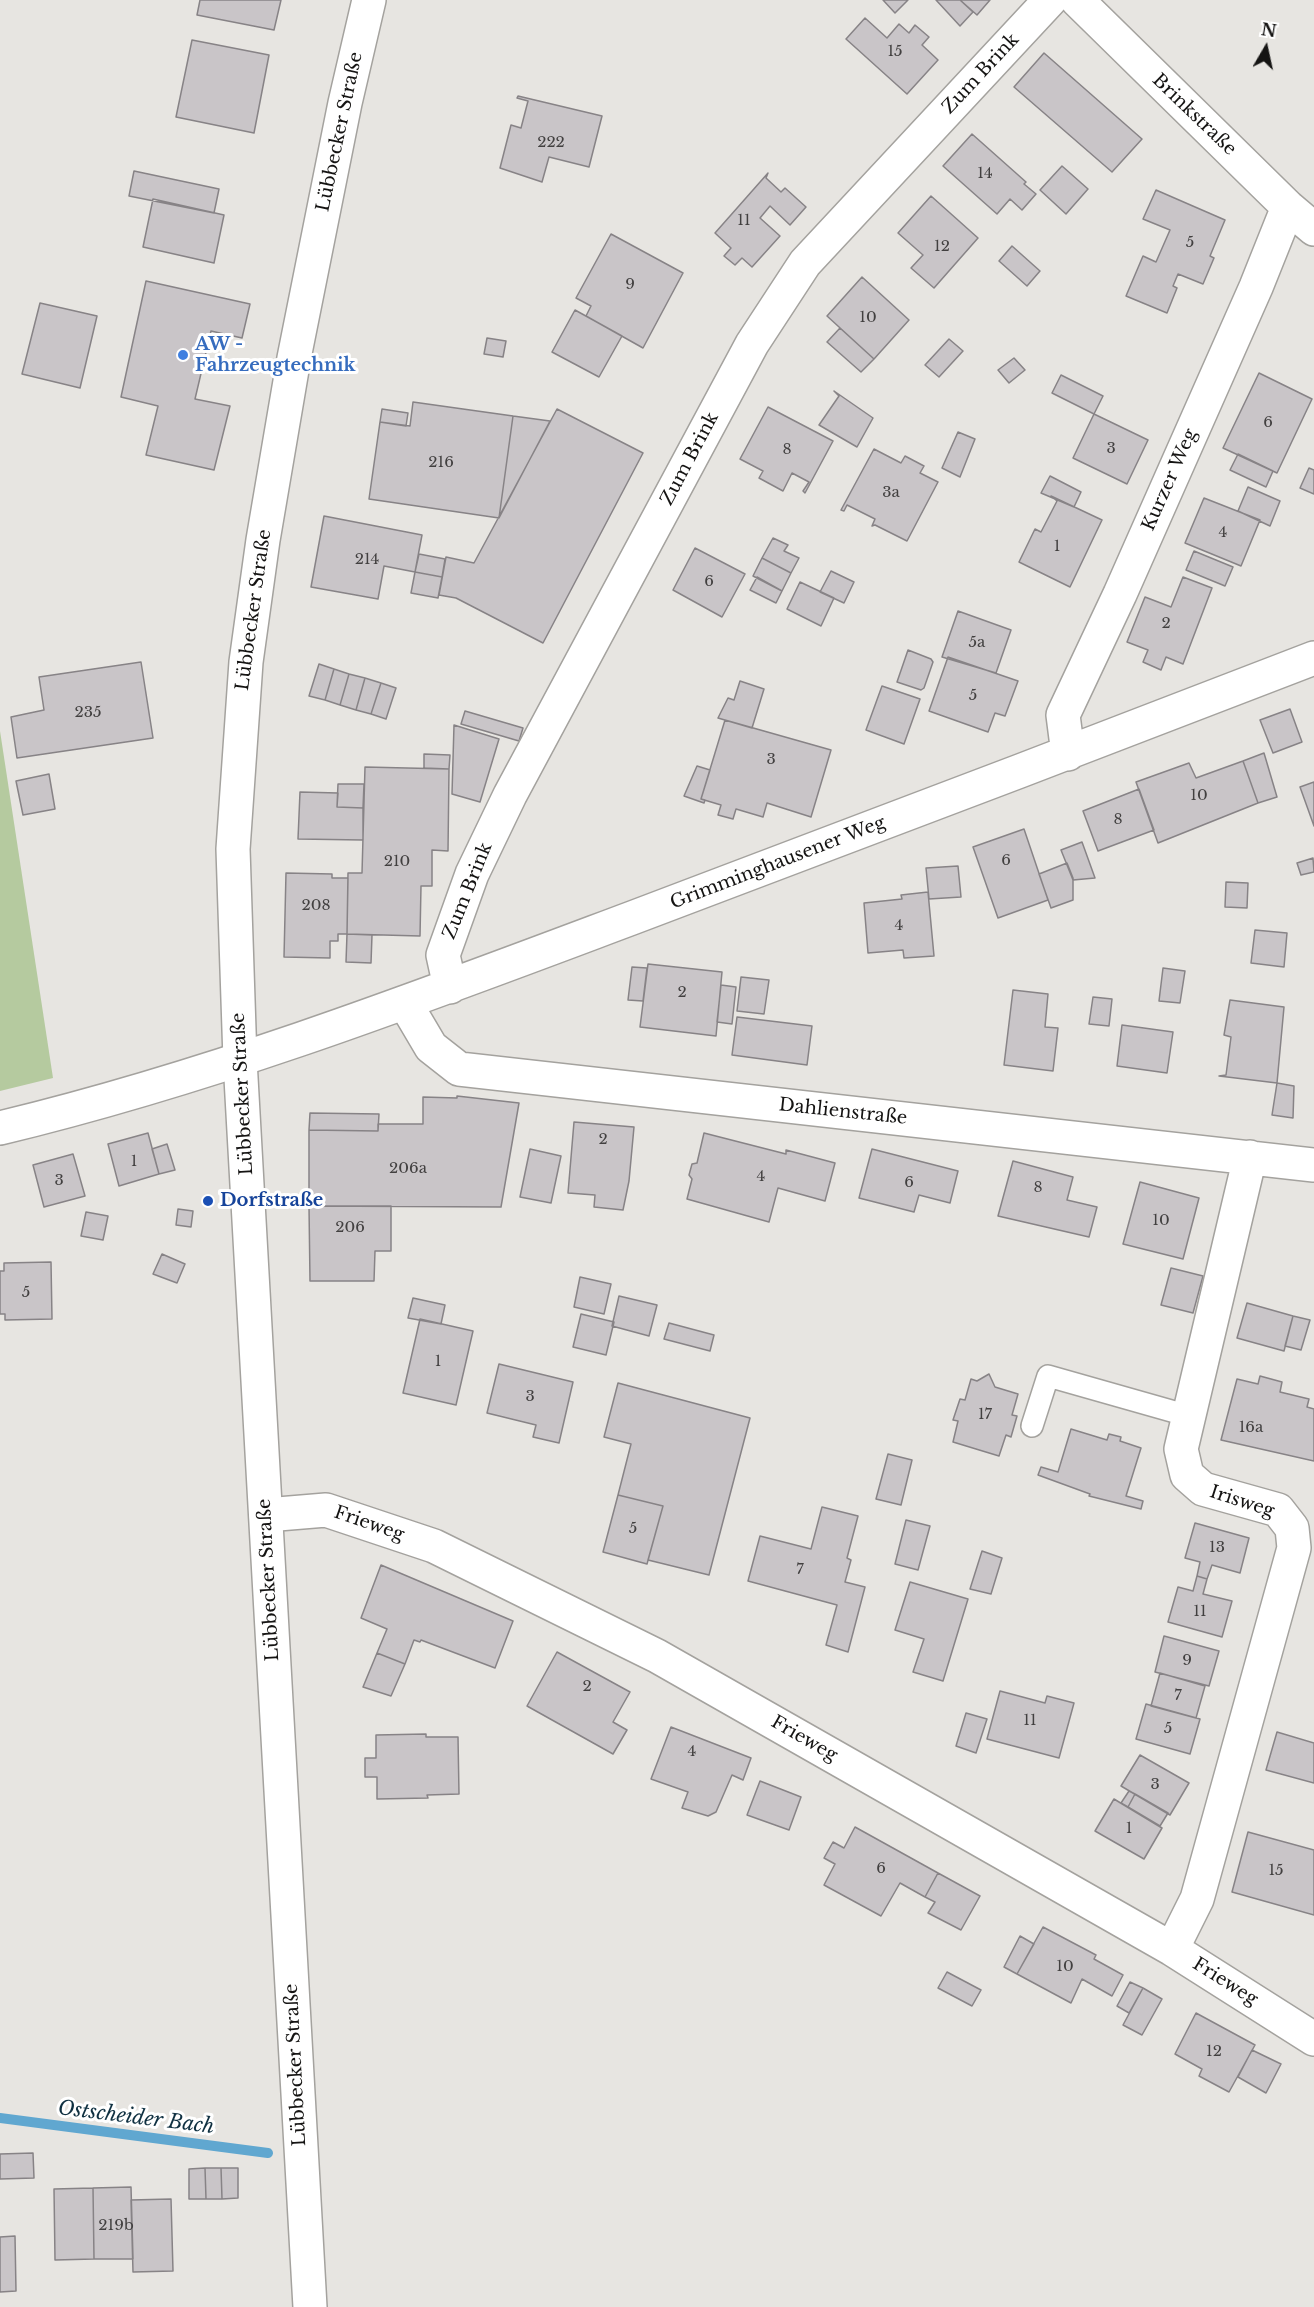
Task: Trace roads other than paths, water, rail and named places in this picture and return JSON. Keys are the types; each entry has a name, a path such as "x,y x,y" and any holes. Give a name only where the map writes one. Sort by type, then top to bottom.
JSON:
{"street":[{"name":"Lübbecker Straße","path":"310,2307 240,1060 233,849 246,662 263,540 294,358 343,114 369,0"},
{"name":"Zum Brink","path":"450,987 443,955 472,874 516,784 752,344 805,263 1050,0"},
{"name":"Brinkstraße","path":"1077,0 1288,207 1314,229"},
{"name":"Kurzer Weg","path":"1068,754 1063,715 1120,594 1256,287 1288,207"},
{"name":"Grimminghausener Weg","path":"240,1060 450,987 1068,754 1314,658"},
{"name":"Dahlienstraße","path":"405,1003 431,1047 459,1069 1314,1165"},
{"path":"0,1128 62,1113 240,1060"},
{"name":"Irisweg","path":"1172,1949 1197,1899 1294,1548 1292,1528 1278,1510 1203,1489 1187,1475 1181,1449 1250,1157"},
{"name":"Frieweg","path":"266,1515 326,1510 434,1546 657,1656 1172,1949 1314,2039"}],"lane":[{"path":"1032,1426 1048,1376 1189,1416"}],"waterway":[{"name":"Ostscheider Bach","path":"0,2118 268,2153"}],"place":[{"name":"AW - Fahrzeugtechnik","path":"183,355"},
{"name":"Dorfstraße","path":"208,1201"}]}
